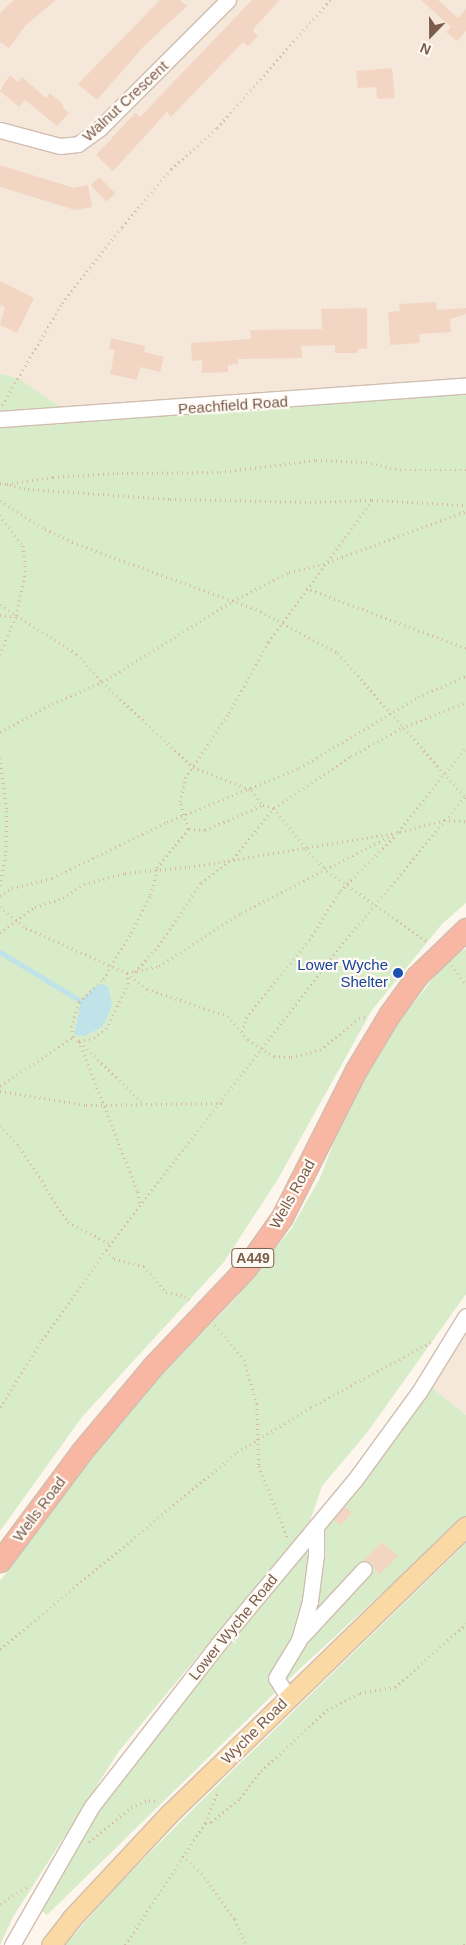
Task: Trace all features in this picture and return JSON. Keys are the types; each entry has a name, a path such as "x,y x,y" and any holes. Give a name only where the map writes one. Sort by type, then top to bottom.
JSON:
{"highway":[{"name":"Wells Road","path":"0,1561 82,1451 154,1365 246,1268 282,1217 356,1070 389,1015 417,976 452,945 466,929"}],"main road":[{"name":"Wyche Road","path":"51,1945 71,1919 182,1803 288,1697 466,1526"}],"street":[{"name":"Walnut Crescent","path":"0,130 60,146 78,144 100,128 228,0"},
{"name":"Peachfield Road","path":"0,419 466,386"},
{"name":"Lower Wyche Road","path":"12,1945 92,1806 128,1756 316,1527 391,1432 466,1316"},
{"path":"299,1640 310,1601 316,1555 316,1527"},
{"path":"288,1697 276,1678 299,1640 364,1569"}],"path":[{"path":"0,409 62,303 122,226 171,169 217,128 330,0"},
{"path":"5,484 108,473 220,472 316,460 366,462 400,470 466,470"},
{"path":"0,483 28,489 170,499 310,502 372,500 466,505"},
{"path":"188,829 180,802 185,778 229,712 282,623 323,564 372,500"},
{"path":"0,501 45,529 77,544 233,601 282,623 338,653 444,775 466,796 374,906 261,1048 222,1103 110,1244 42,1340 0,1407"},
{"path":"0,732 52,704 102,682 233,601 289,572 323,564 466,511"},
{"path":"0,515 23,546 26,571 16,617 0,655"},
{"path":"306,588 466,648"},
{"path":"0,605 16,617 77,654 102,682 193,767 252,790 263,805 274,808 306,849 327,871 374,906 452,945"},
{"path":"0,615 16,617"},
{"path":"0,896 12,888 52,878 101,852 252,790 299,768 341,741 392,715 418,697 466,676"},
{"path":"134,973 155,950 201,883 233,859 274,808 351,756 402,728 466,702"},
{"path":"242,1032 246,1018 309,940 346,885 398,832 466,747"},
{"path":"0,758 7,811 6,855 0,885"},
{"path":"188,829 205,830 263,805"},
{"path":"0,933 14,920 35,907 63,898 84,884 157,868 189,867 306,849 398,832 444,820 466,821"},
{"path":"145,1104 73,1037 71,1026 79,1002 103,979 109,966 131,933 150,895 157,868 188,829"},
{"path":"127,973 159,966 241,913 327,871 398,832"},
{"path":"0,907 14,920 127,973 147,989 228,1016 242,1032 274,1056 291,1057 310,1052 337,1039 359,1018 376,1013 389,1015"},
{"path":"79,1041 94,1038 106,1029 128,984 127,973"},
{"path":"0,1086 41,1061 73,1037"},
{"path":"79,1041 102,1105 138,1192 140,1206"},
{"path":"0,1091 57,1102 102,1105 222,1103"},
{"path":"0,1126 20,1147 68,1222 110,1244"},
{"path":"106,1250 114,1259 144,1266 166,1292 185,1296 205,1312 244,1360 257,1404 259,1466 295,1552"},
{"path":"0,1648 237,1452 457,1329"},
{"path":"125,1945 205,1823 211,1822 240,1798 261,1772 326,1710 360,1693 394,1687 466,1624"},
{"path":"85,1845 131,1807 149,1800 182,1803"},
{"path":"183,1856 202,1873 229,1911 246,1945"}],"shaded area":[{"path":"0,0 466,0 466,386 74,416 18,378 0,374"},
{"path":"466,1332 466,1415 431,1387"}],"green space":[{"path":"0,374 18,378 74,416 466,386 466,903 442,924 372,1010 278,1179 224,1262 82,1417 0,1531"},
{"path":"466,949 466,1294 366,1434 322,1486 310,1521 119,1751 13,1917 0,1945 0,1581 118,1420 235,1299 291,1229 320,1178 354,1090 384,1040 451,956"},
{"path":"431,1387 466,1415 466,1516 292,1676 47,1915 38,1908 86,1826 155,1732 397,1438"},
{"path":"466,1543 466,1945 65,1945 118,1885 187,1815"}],"water":[{"path":"103,984 108,987 112,1005 106,1020 102,1027 85,1036 74,1035 81,1001 94,987"}],"building":[{"path":"14,0 56,0 25,26 9,48 0,42 0,13"},
{"path":"160,0 180,0 187,6 143,47 97,100 78,84"},
{"path":"252,0 280,0 255,27 253,32 258,36 248,46 243,42 171,117 167,112 113,171 96,155 135,113 140,117"},
{"path":"421,0 438,0 458,18 466,9 466,31 457,41 446,32 451,27"},
{"path":"392,68 395,98 377,99 376,87 358,88 356,71"},
{"path":"10,75 18,82 22,77 46,98 50,93 64,105 62,107 69,113 57,126 25,100 19,107 0,91"},
{"path":"0,165 74,188 88,185 92,207 75,210 0,187"},
{"path":"99,177 115,193 107,202 91,185"},
{"path":"0,281 34,298 17,333 0,325 5,307 0,305"},
{"path":"436,302 437,310 466,308 466,314 450,319 451,332 419,334 420,343 390,345 388,312 400,311 399,304"},
{"path":"367,308 367,349 358,349 358,353 335,353 335,345 301,346 302,358 238,359 238,364 228,365 228,372 202,373 202,360 192,361 191,343 251,339 250,330 322,329 321,309"},
{"path":"111,338 145,346 144,352 164,357 160,372 140,367 137,380 110,374 115,350 109,349"},
{"path":"345,1506 352,1513 341,1525 334,1520"},
{"path":"382,1542 398,1556 379,1575 371,1562 364,1560"}],"waterway":[{"path":"0,952 81,1001"}],"place":[{"name":"Lower Wyche Shelter","path":"398,973"}]}
